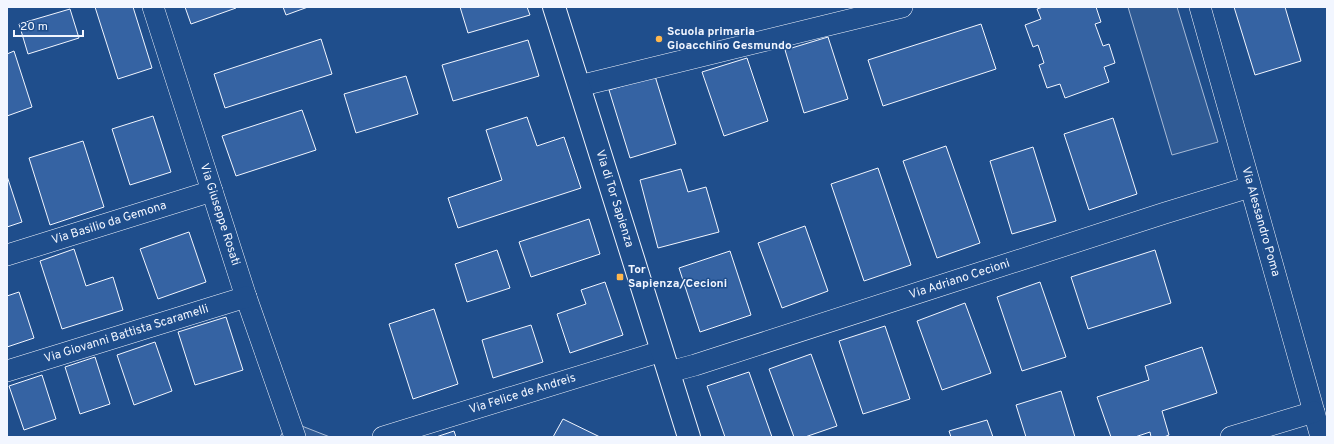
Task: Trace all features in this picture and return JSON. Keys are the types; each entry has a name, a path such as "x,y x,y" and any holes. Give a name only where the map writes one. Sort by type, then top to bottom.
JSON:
{"street":[{"name":"Via Giuseppe Rosati","path":"153,7 246,297 292,429"},
{"name":"Via di Tor Sapienza","path":"554,7 689,437"},
{"path":"579,86 902,7"},
{"name":"Via Alessandro Poma","path":"1200,7 1321,437"},
{"name":"Via Adriano Cecioni","path":"668,372 695,365 1165,213 1250,187"},
{"name":"Via Basilio da Gemona","path":"7,255 212,192"},
{"name":"Via Giovanni Battista Scaramelli","path":"7,371 246,297"},
{"name":"Via Felice de Andreis","path":"383,437 662,351"},
{"path":"1231,437 1263,432 1314,412"}],"shaded area":[{"path":"1128,7 1177,7 1218,142 1172,155"},
{"path":"289,421 330,437 280,437"}],"building":[{"path":"95,7 133,7 152,68 118,79"},
{"path":"185,7 235,7 236,8 191,24"},
{"path":"283,7 308,7 286,15"},
{"path":"460,7 527,7 530,15 468,33"},
{"path":"1043,7 1096,7 1101,22 1095,24 1103,46 1109,44 1115,63 1104,67 1109,82 1065,98 1060,84 1047,88 1039,65 1044,63 1038,45 1033,47 1025,25 1041,19 1037,9"},
{"path":"1234,7 1285,7 1301,61 1255,75"},
{"path":"70,9 79,38 28,54 19,24"},
{"path":"981,24 996,69 883,106 868,60"},
{"path":"828,37 848,99 804,113 785,50"},
{"path":"321,39 332,74 225,108 214,74"},
{"path":"528,40 539,76 453,101 442,65"},
{"path":"14,51 32,107 7,116 7,54"},
{"path":"747,58 768,121 724,136 702,72"},
{"path":"406,76 418,114 356,133 344,94"},
{"path":"655,76 676,144 630,158 609,90"},
{"path":"302,110 316,150 236,176 222,136"},
{"path":"153,116 171,172 130,185 112,129"},
{"path":"527,117 537,146 564,137 581,188 458,228 448,198 502,180 486,130"},
{"path":"1113,118 1137,194 1089,210 1064,134"},
{"path":"83,141 104,207 50,225 29,158"},
{"path":"946,146 980,243 937,258 903,161"},
{"path":"1033,147 1056,221 1012,234 990,161"},
{"path":"878,168 911,265 864,281 831,184"},
{"path":"681,169 688,192 706,187 719,232 658,248 640,180"},
{"path":"7,176 22,222 7,227"},
{"path":"589,219 600,254 531,277 519,242"},
{"path":"805,226 828,291 782,308 758,243"},
{"path":"189,232 206,282 158,299 140,249"},
{"path":"74,249 86,286 113,277 123,310 62,329 40,261"},
{"path":"497,250 510,288 467,302 455,264"},
{"path":"1155,250 1171,303 1088,329 1071,277"},
{"path":"730,251 751,315 700,332 679,268"},
{"path":"605,282 623,335 570,353 557,314 586,304 581,290"},
{"path":"1040,282 1066,357 1022,371 997,297"},
{"path":"19,292 34,338 7,347 7,296"},
{"path":"965,303 991,373 942,390 917,321"},
{"path":"434,309 458,384 413,399 389,324"},
{"path":"226,317 243,370 195,385 178,332"},
{"path":"531,325 543,362 493,378 482,340"},
{"path":"885,326 910,399 863,414 839,341"},
{"path":"155,342 172,391 134,405 117,355"},
{"path":"1202,347 1217,393 1162,411 1169,435 1164,437 1151,437 1150,432 1135,437 1111,437 1097,397 1149,380 1145,366"},
{"path":"811,354 837,426 805,437 794,437 769,369"},
{"path":"95,357 110,404 80,414 65,367"},
{"path":"749,372 772,437 725,437 707,386"},
{"path":"42,375 56,419 24,430 9,386"},
{"path":"1061,391 1075,437 1026,437 1016,405"},
{"path":"563,419 600,437 553,437"},
{"path":"987,420 993,437 951,437 949,431"},
{"path":"454,431 456,437 436,437"}],"place":[{"name":"Scuola primaria Gioacchino Gesmundo","path":"659,39"},
{"name":"Tor Sapienza/Cecioni","path":"620,277"}]}
